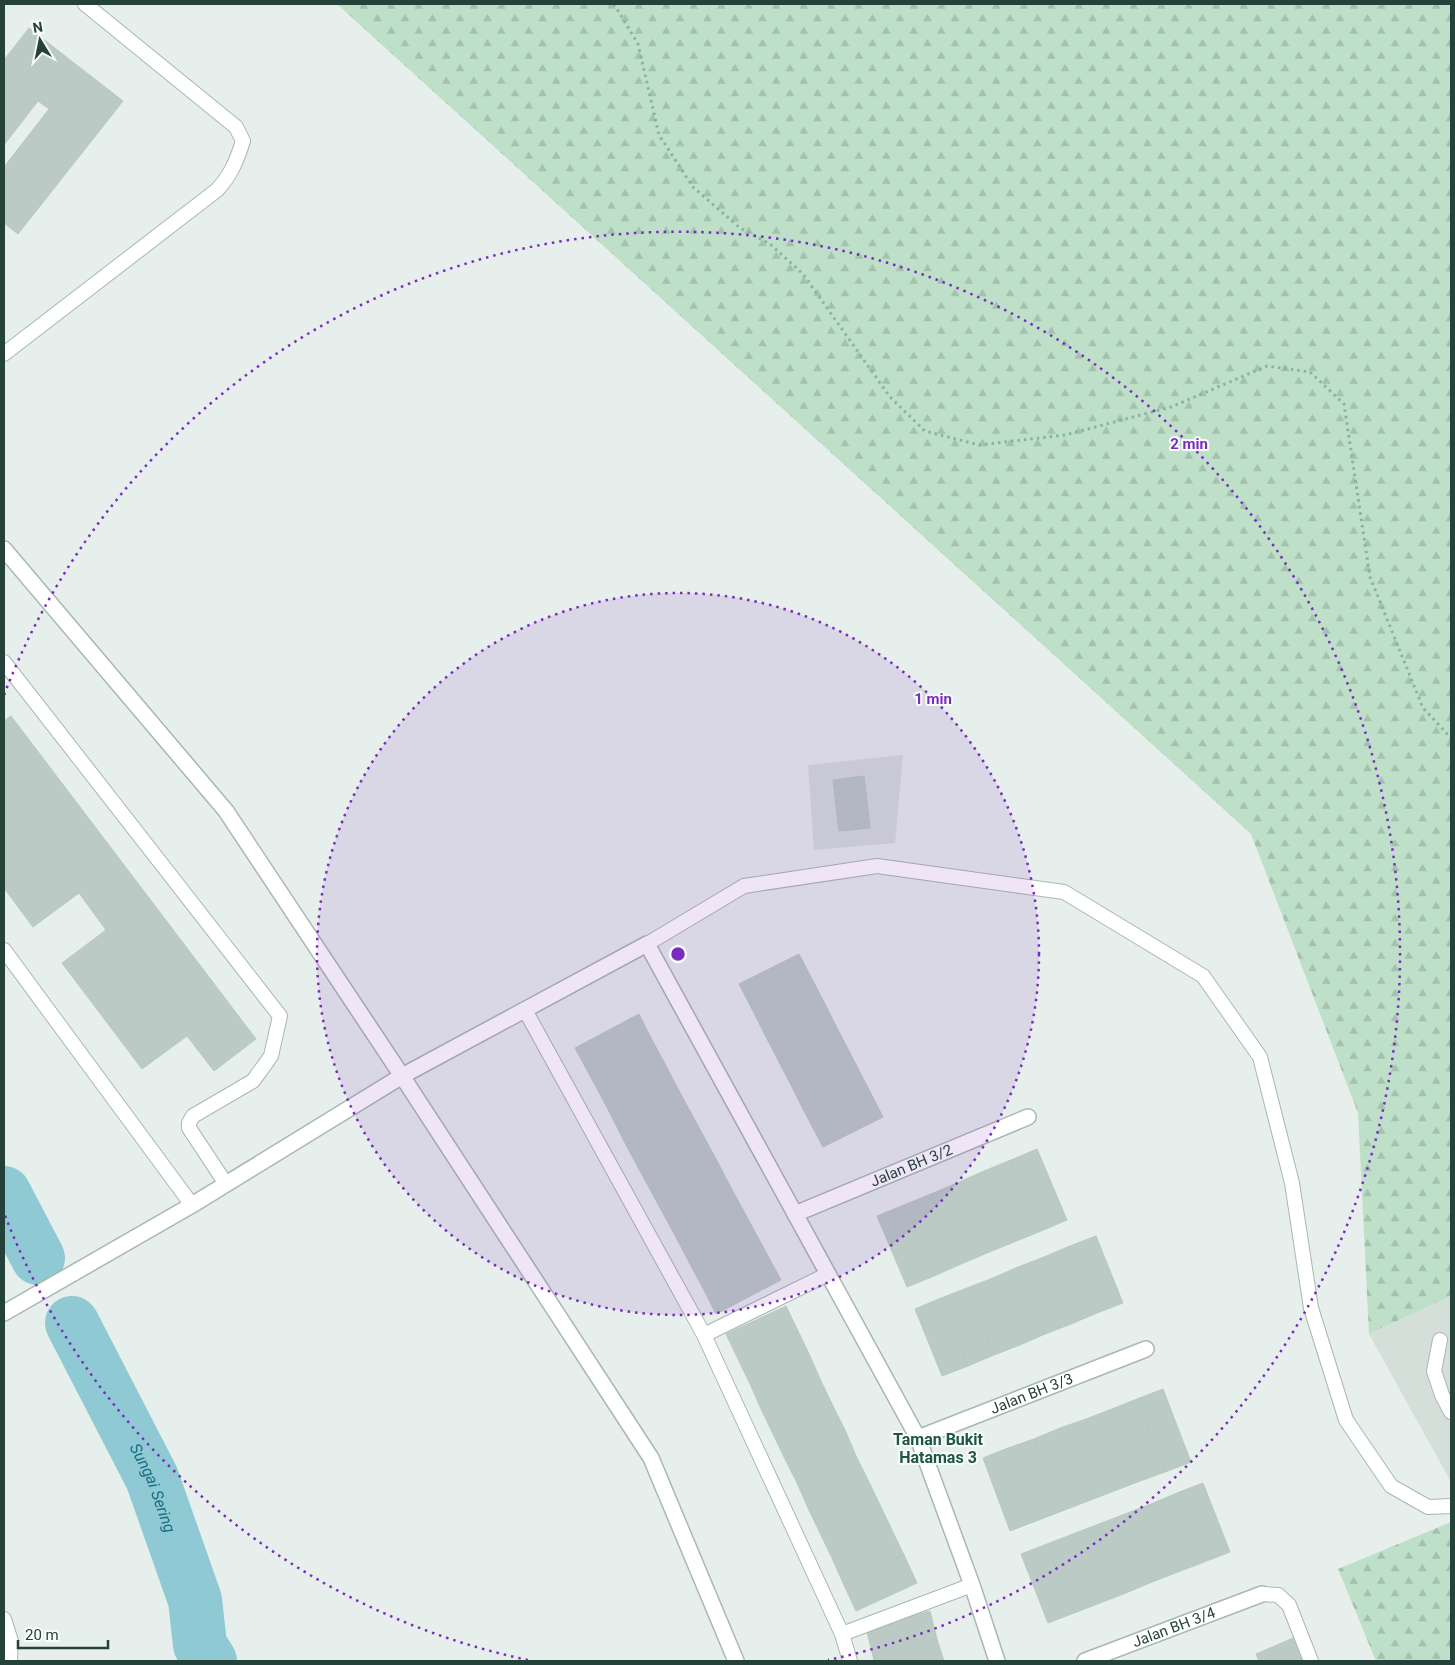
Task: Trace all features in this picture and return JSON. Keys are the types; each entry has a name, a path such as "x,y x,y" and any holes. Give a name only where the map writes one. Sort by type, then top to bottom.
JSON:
{"street":[{"path":"4,548 226,811 402,1076 650,1458 736,1661"},
{"path":"4,1313 192,1206 402,1076 647,944 918,1438 972,1585 997,1661"},
{"name":"Jalan BH 3/2","path":"795,1214 1028,1117"},
{"name":"Jalan BH 3/3","path":"918,1438 1146,1349"},
{"name":"Jalan BH 3/4","path":"1085,1661 1262,1594"}],"lane":[{"path":"4,354 217,190 227,179 235,165 243,140 236,127 85,4"},
{"path":"4,662 280,1016 270,1056 253,1081 193,1116 189,1123 189,1128 226,1184"},
{"path":"647,944 744,886 877,866 1064,892 1203,976 1260,1057 1292,1183 1311,1308 1346,1420 1391,1486 1428,1507 1451,1506"},
{"path":"4,950 192,1206"},
{"path":"525,1010 704,1335 842,1634 850,1661"},
{"path":"704,1335 828,1274"},
{"path":"1440,1340 1434,1371 1442,1395 1451,1412"},
{"path":"842,1634 972,1585"},
{"path":"1262,1594 1278,1595 1289,1605 1311,1661"},
{"path":"4,1619 10,1641 10,1661"}],"path":[{"path":"614,4 638,44 659,134 694,187 740,228 770,244 802,274 890,397 925,431 979,445 1065,435 1171,407 1267,366 1310,372 1344,404 1370,577 1423,708 1451,738"}],"shaded area":[{"path":"903,755 895,843 814,850 808,765"},
{"path":"1451,1296 1451,1482 1369,1334"}],"green space":[{"path":"337,4 1451,4 1451,1296 1369,1334 1358,1113 1251,834"},
{"path":"1451,1522 1451,1661 1376,1661 1338,1569"}],"building":[{"path":"29,28 123,101 18,234 4,223 4,167 49,109 38,101 4,145 4,60"},
{"path":"11,716 256,1039 214,1071 187,1036 142,1069 62,963 106,930 79,893 33,927 4,888 4,721"},
{"path":"864,776 870,828 839,831 833,780"},
{"path":"799,954 812,979 752,1009 739,984"},
{"path":"812,979 825,1004 765,1035 752,1009"},
{"path":"825,1004 838,1030 778,1060 765,1035"},
{"path":"639,1014 651,1038 588,1072 575,1048"},
{"path":"838,1030 851,1055 791,1085 778,1060"},
{"path":"651,1038 664,1062 601,1096 588,1072"},
{"path":"851,1055 864,1080 804,1111 791,1085"},
{"path":"664,1062 677,1087 614,1121 601,1096"},
{"path":"864,1080 883,1117 823,1147 804,1111"},
{"path":"677,1087 690,1111 626,1145 614,1121"},
{"path":"690,1111 703,1135 639,1169 626,1145"},
{"path":"703,1135 716,1159 652,1193 639,1169"},
{"path":"1037,1149 1067,1220 1041,1231 1011,1160"},
{"path":"716,1159 729,1184 665,1217 652,1193"},
{"path":"1011,1160 1041,1231 1014,1242 984,1171"},
{"path":"984,1171 1014,1242 987,1253 957,1183"},
{"path":"957,1183 987,1253 961,1264 931,1194"},
{"path":"729,1184 742,1208 678,1241 665,1217"},
{"path":"931,1194 961,1264 934,1276 904,1205"},
{"path":"904,1205 934,1276 907,1287 877,1216"},
{"path":"742,1208 755,1232 691,1266 678,1241"},
{"path":"755,1232 768,1256 704,1290 691,1266"},
{"path":"1096,1236 1123,1303 1097,1313 1070,1246"},
{"path":"1070,1246 1097,1313 1071,1324 1044,1257"},
{"path":"768,1256 781,1280 716,1314 704,1290"},
{"path":"1044,1257 1071,1324 1045,1334 1018,1267"},
{"path":"1018,1267 1045,1334 1020,1345 993,1278"},
{"path":"993,1278 1020,1345 994,1355 967,1288"},
{"path":"967,1288 994,1355 968,1366 941,1298"},
{"path":"941,1298 968,1366 942,1376 915,1309"},
{"path":"786,1306 798,1331 738,1359 726,1334"},
{"path":"798,1331 810,1356 750,1384 738,1359"},
{"path":"810,1356 821,1381 761,1409 750,1384"},
{"path":"821,1381 833,1406 773,1434 761,1409"},
{"path":"1163,1389 1191,1462 1165,1472 1137,1399"},
{"path":"1137,1399 1165,1472 1140,1481 1112,1409"},
{"path":"833,1406 845,1430 785,1459 773,1434"},
{"path":"1112,1409 1140,1481 1114,1491 1086,1419"},
{"path":"1086,1419 1114,1491 1088,1501 1060,1428"},
{"path":"1060,1428 1088,1501 1062,1511 1034,1439"},
{"path":"845,1430 856,1456 797,1483 785,1459"},
{"path":"1034,1439 1062,1511 1036,1521 1008,1448"},
{"path":"1008,1448 1036,1521 1010,1531 983,1458"},
{"path":"856,1456 868,1480 808,1508 797,1483"},
{"path":"868,1480 880,1505 820,1533 808,1508"},
{"path":"1203,1483 1230,1552 1204,1562 1177,1493"},
{"path":"1177,1493 1204,1562 1178,1572 1151,1504"},
{"path":"1151,1504 1178,1572 1152,1582 1125,1514"},
{"path":"880,1505 892,1530 832,1558 820,1533"},
{"path":"1125,1514 1152,1582 1126,1593 1099,1524"},
{"path":"1099,1524 1126,1593 1100,1603 1073,1534"},
{"path":"892,1530 904,1555 843,1583 832,1558"},
{"path":"1073,1534 1100,1603 1074,1613 1047,1544"},
{"path":"1047,1544 1074,1613 1048,1623 1021,1554"},
{"path":"904,1555 917,1583 856,1611 843,1583"},
{"path":"930,1611 937,1639 873,1656 866,1628"},
{"path":"1293,1638 1303,1661 1259,1661 1256,1654"},
{"path":"937,1639 944,1661 874,1661 873,1656"}],"waterway":[{"name":"Sungai Sering","path":"4,1193 38,1258"},
{"name":"Sungai Sering","path":"72,1323 152,1478 195,1600 200,1645 210,1661"}],"district":[{"name":"Taman Bukit Hatamas 3","path":"938,1448"}]}
